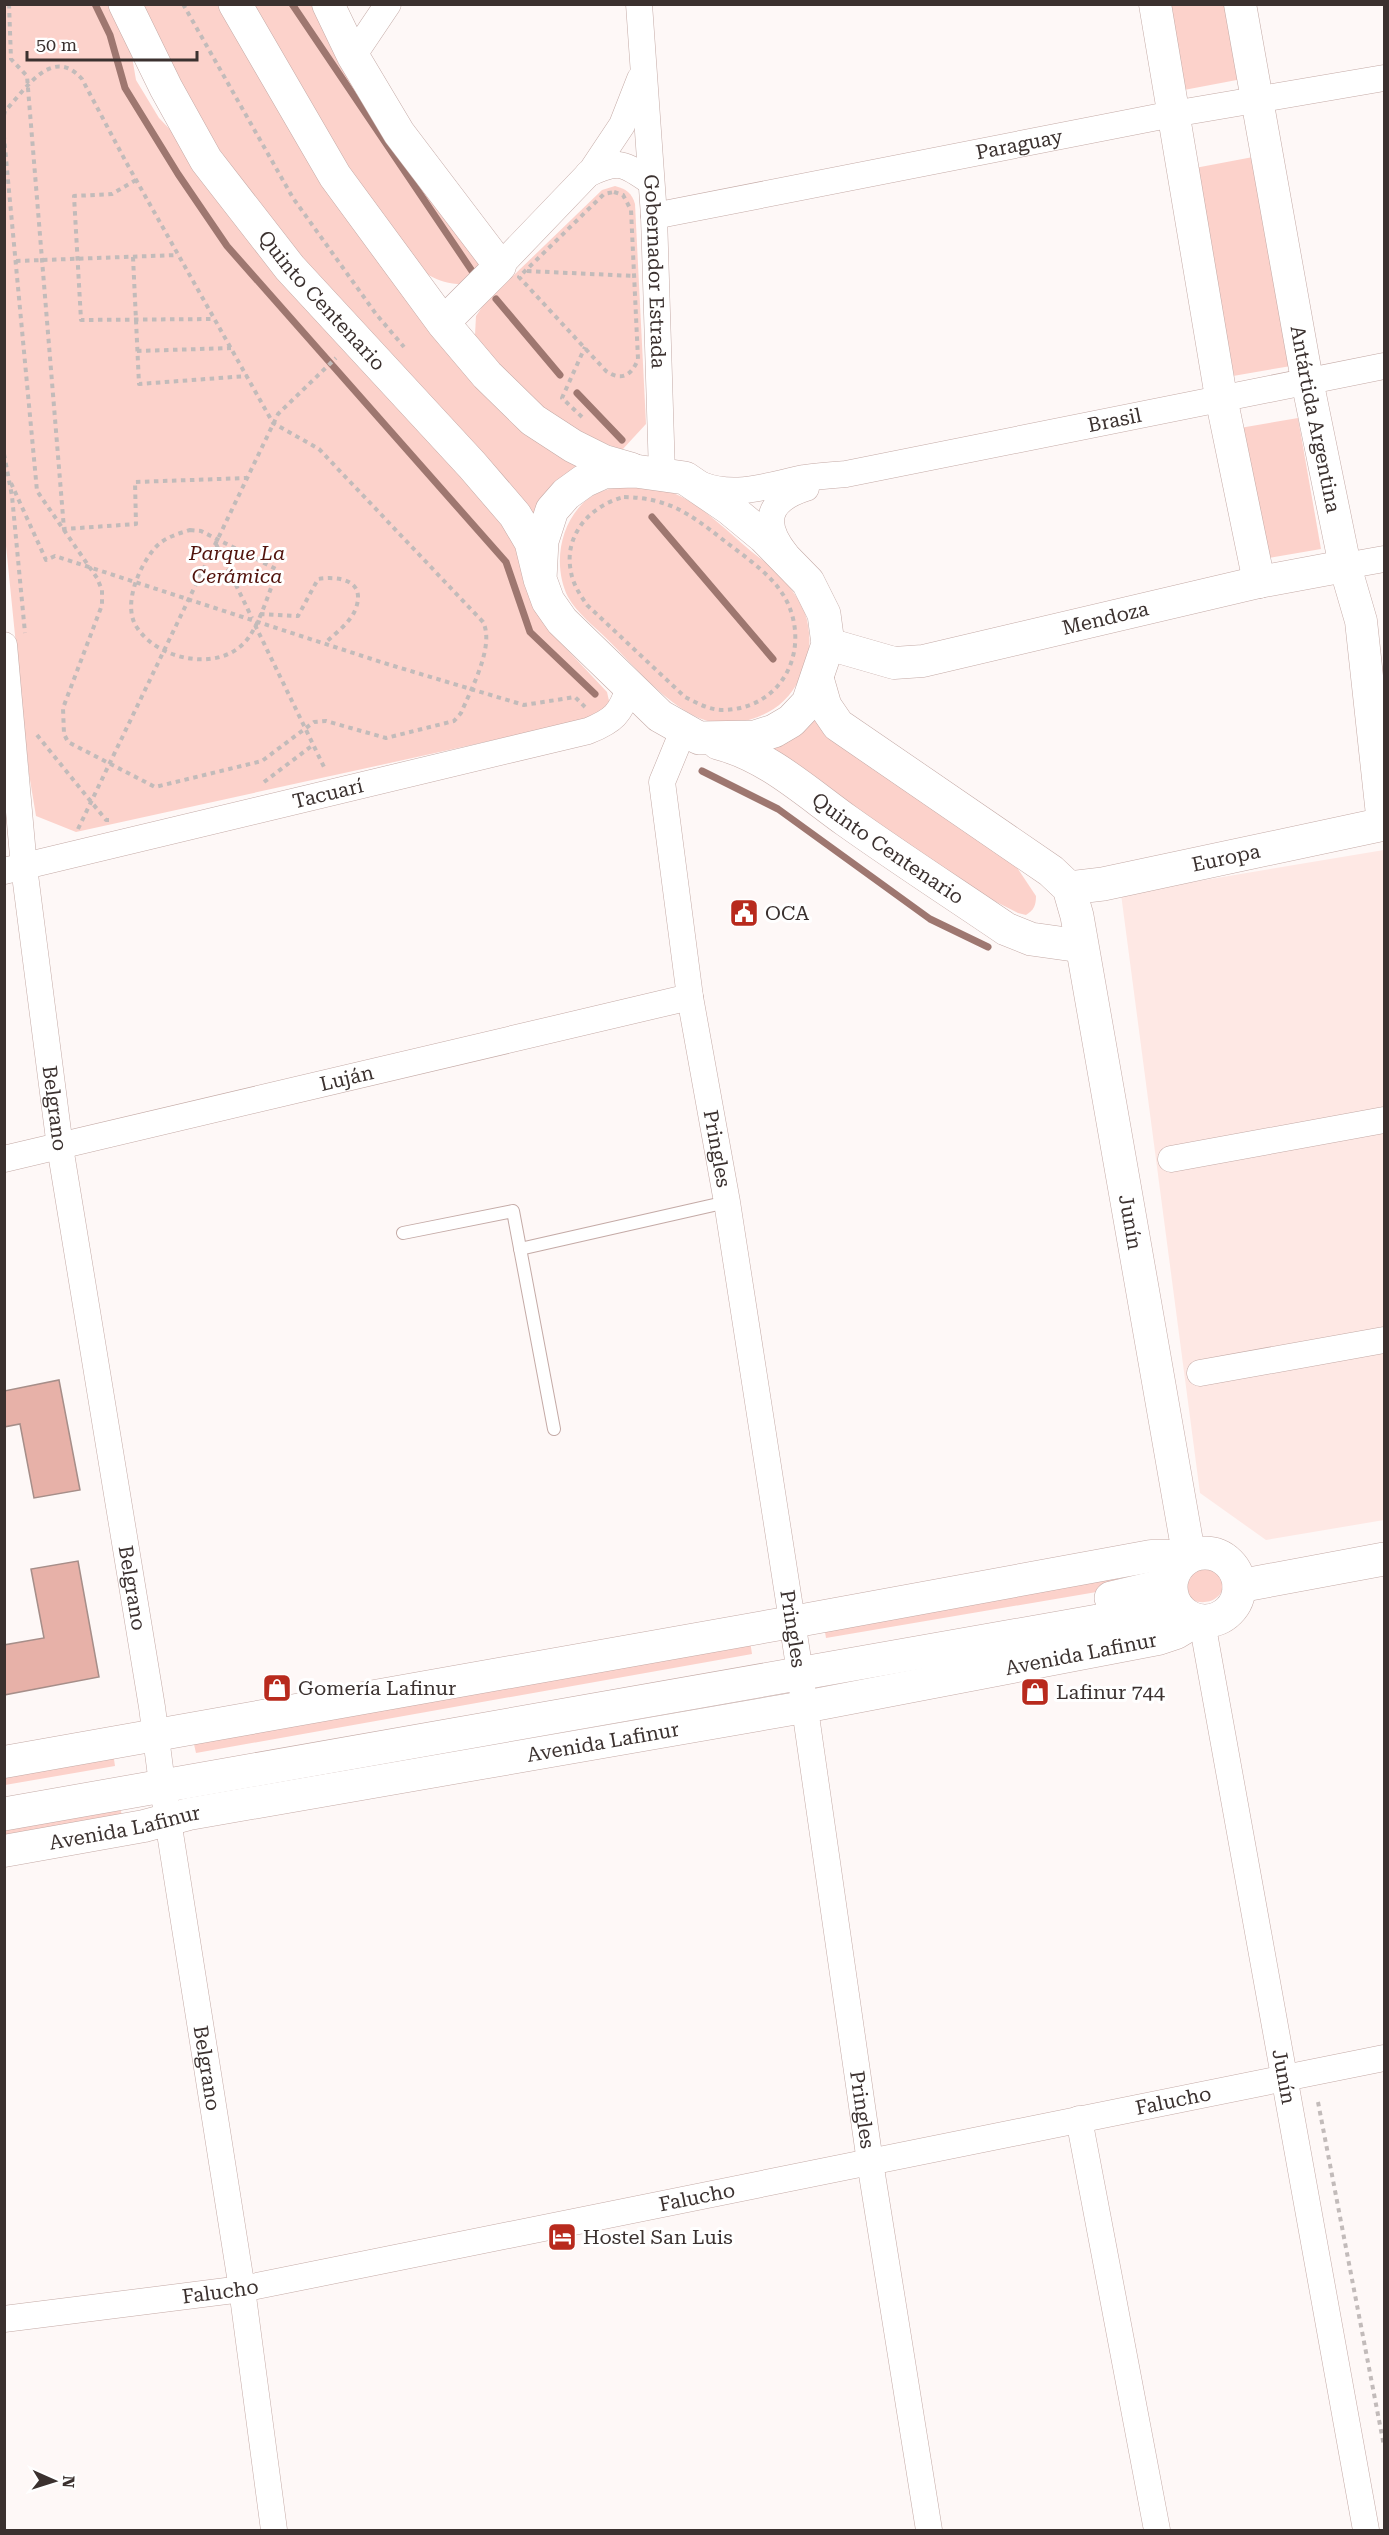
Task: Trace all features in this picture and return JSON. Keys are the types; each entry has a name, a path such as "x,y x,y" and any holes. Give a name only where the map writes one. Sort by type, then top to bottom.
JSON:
{"main road":[{"name":"Quinto Centenario","path":"125,4 166,88 206,160 290,268 516,515 531,542 548,601 562,621 660,716 691,735 741,749 766,762 846,820 1006,929 1031,939 1081,946"},
{"path":"235,4 334,176 442,323 487,375 533,420 573,446 603,461 661,474 729,508 764,537 808,582 824,614 828,644 808,703 790,721 774,731 755,737 691,735"},
{"path":"540,579 542,541 552,510 566,494 584,481 604,472 661,474"},
{"path":"817,678 825,706 838,725 1051,870 1069,888"},
{"name":"Europa","path":"1069,888 1103,884 1384,827"},
{"name":"Junín","path":"1069,888 1077,916 1187,1592"},
{"path":"1208,1553 1226,1560 1237,1577 1239,1586 1231,1609 1218,1619 1187,1592 1208,1553"},
{"path":"1239,1586 1384,1559"},
{"name":"Avenida Lafinur","path":"4,1793 159,1762 796,1650 1119,1596 1187,1592"},
{"name":"Avenida Lafinur","path":"4,1814 159,1762"}],"street":[{"path":"328,4 353,56 399,133 513,268"},
{"path":"353,56 388,4"},
{"name":"Gobernador Estrada","path":"639,4 654,216 661,474"},
{"path":"1155,4 1221,398 1259,582"},
{"name":"Antártida Argentina","path":"1240,4 1307,380 1346,566 1361,621 1384,827"},
{"name":"Gobernador Estrada","path":"442,323 513,268 588,174 622,125 644,70"},
{"name":"Paraguay","path":"654,216 1173,114 1384,78"},
{"path":"588,174 609,164 630,167 651,182"},
{"name":"Brasil","path":"661,474 713,489 739,492 807,478 846,474 1384,366"},
{"name":"Brasil","path":"808,582 776,539 771,523 772,511 777,501 789,493 846,474"},
{"name":"Mendoza","path":"828,644 894,663 923,661 1259,582 1384,559"},
{"name":"Belgrano","path":"15,641 14,869 242,2289 274,2530"},
{"name":"Tacuarí","path":"14,869 588,731 608,723 614,717 623,707 629,687"},
{"name":"Pringles","path":"691,735 662,782 690,997 727,1202 796,1650 870,2162 929,2530"},
{"name":"Luján","path":"4,1159 690,997"},
{"path":"1171,1159 1384,1120"},
{"path":"1200,1373 1384,1340"},
{"name":"Avenida Lafinur","path":"4,1851 804,1707 1158,1639 1176,1633 1187,1592"},
{"name":"Junín","path":"1187,1592 1284,2078 1366,2530"},
{"name":"Avenida Lafinur","path":"4,1761 159,1762 796,1650"},
{"name":"Falucho","path":"4,2319 242,2289 1384,2058"},
{"path":"1079,2119 1156,2530"}],"lane":[{"path":"520,1249 727,1202"},
{"path":"403,1233 513,1211 554,1429"}],"path":[{"path":"9,4 11,59 27,76 64,529"},
{"path":"183,4 293,198 376,314 407,351"},
{"path":"4,115 5,111 44,69 58,66 74,69 82,79 136,180 273,423 320,449 483,622 488,632 487,645 461,713 454,720 386,738 326,721 314,722 262,761 155,788 68,742 63,734 63,708 102,604 102,590 90,567 37,491 4,137"},
{"path":"136,180 112,194 74,195 81,320 215,319"},
{"path":"614,192 623,195 631,210 638,359 633,372 625,377 613,376 513,268 604,194 614,192"},
{"path":"16,261 178,255"},
{"path":"133,257 139,384 247,376"},
{"path":"513,268 634,276"},
{"path":"585,347 562,398 588,422"},
{"path":"137,351 231,348"},
{"path":"65,856 273,423 278,414 338,357"},
{"path":"4,454 9,477 15,641"},
{"path":"9,477 46,560 55,556 255,622 524,705 574,697 589,710 577,712"},
{"path":"64,529 136,524 135,482 247,478"},
{"path":"624,497 645,498 676,506 692,515 772,579 788,604 795,627 796,648 791,668 780,684 764,698 743,707 723,710 704,707 685,698 586,605 576,588 570,570 574,536 595,509 608,501 624,497"},
{"path":"190,530 201,531 216,541 278,570 249,638 231,653 208,660 190,660 165,649 149,640 137,628 133,616 132,598 137,582 155,548 171,536 190,530"},
{"path":"216,541 325,769"},
{"path":"260,614 298,616 318,579 343,578 353,585 358,596 356,607 349,620 326,644"},
{"path":"33,731 106,820 118,818"},
{"path":"264,782 313,745"},
{"path":"315,771 336,766"},
{"path":"257,784 274,780"},
{"path":"1318,2102 1384,2446"}],"shaded area":[{"path":"1384,850 1384,1520 1266,1540 1200,1493 1121,894"}],"green space":[{"name":"Parque La Cerámica","path":"4,5 112,5 129,39 136,80 159,118 184,144 513,533 534,607 545,626 607,692 610,705 599,717 76,832 36,816 29,774 4,526"},
{"path":"136,5 221,5 279,110 577,465 554,485 534,515 359,329 230,175"},
{"path":"249,5 312,5 327,35 482,263 464,284 440,281 430,276 405,255 390,236"},
{"path":"1169,5 1228,5 1242,79 1184,90"},
{"path":"1253,157 1291,366 1233,376 1195,168"},
{"path":"615,186 628,192 635,204 646,424 622,450 558,425 529,403 475,335 476,316 484,304 602,190"},
{"path":"1298,418 1321,549 1263,559 1240,428"},
{"path":"632,484 668,491 699,508 776,571 798,599 807,621 808,654 804,670 795,687 782,703 757,717 731,724 712,722 689,713 667,698 646,679 572,603 560,571 562,544 571,518 579,507 599,492"},
{"path":"815,720 1006,851 1036,896 1035,905 1031,911 1026,915 1018,913 969,888 768,749"},
{"path":"1201,1569 1215,1570 1226,1579 1222,1591 1216,1598 1207,1602 1190,1599 1183,1585 1187,1575"},
{"path":"1117,1575 1120,1588 826,1638 824,1626"},
{"path":"750,1641 752,1654 196,1753 193,1740"},
{"path":"113,1753 115,1766 5,1785 5,1772"},
{"path":"119,1803 122,1816 5,1836 5,1823"}],"building":[{"path":"59,1380 80,1490 34,1498 20,1424 4,1427 4,1391"},
{"path":"78,1561 99,1677 4,1695 4,1645 44,1638 31,1569"}],"waterway":[{"path":"95,4 110,35 125,88 178,174 227,246 506,562 530,632 595,694"},
{"path":"292,4 472,271"},
{"path":"496,299 560,375"},
{"path":"577,393 622,440"},
{"path":"652,517 773,659"},
{"path":"702,771 778,809 930,919 988,947"}],"place":[{"name":"OCA","path":"744,913"},
{"name":"Gomería Lafinur","path":"277,1688"},
{"name":"Lafinur 744","path":"1035,1692"},
{"name":"Hostel San Luis","path":"562,2237"}]}
